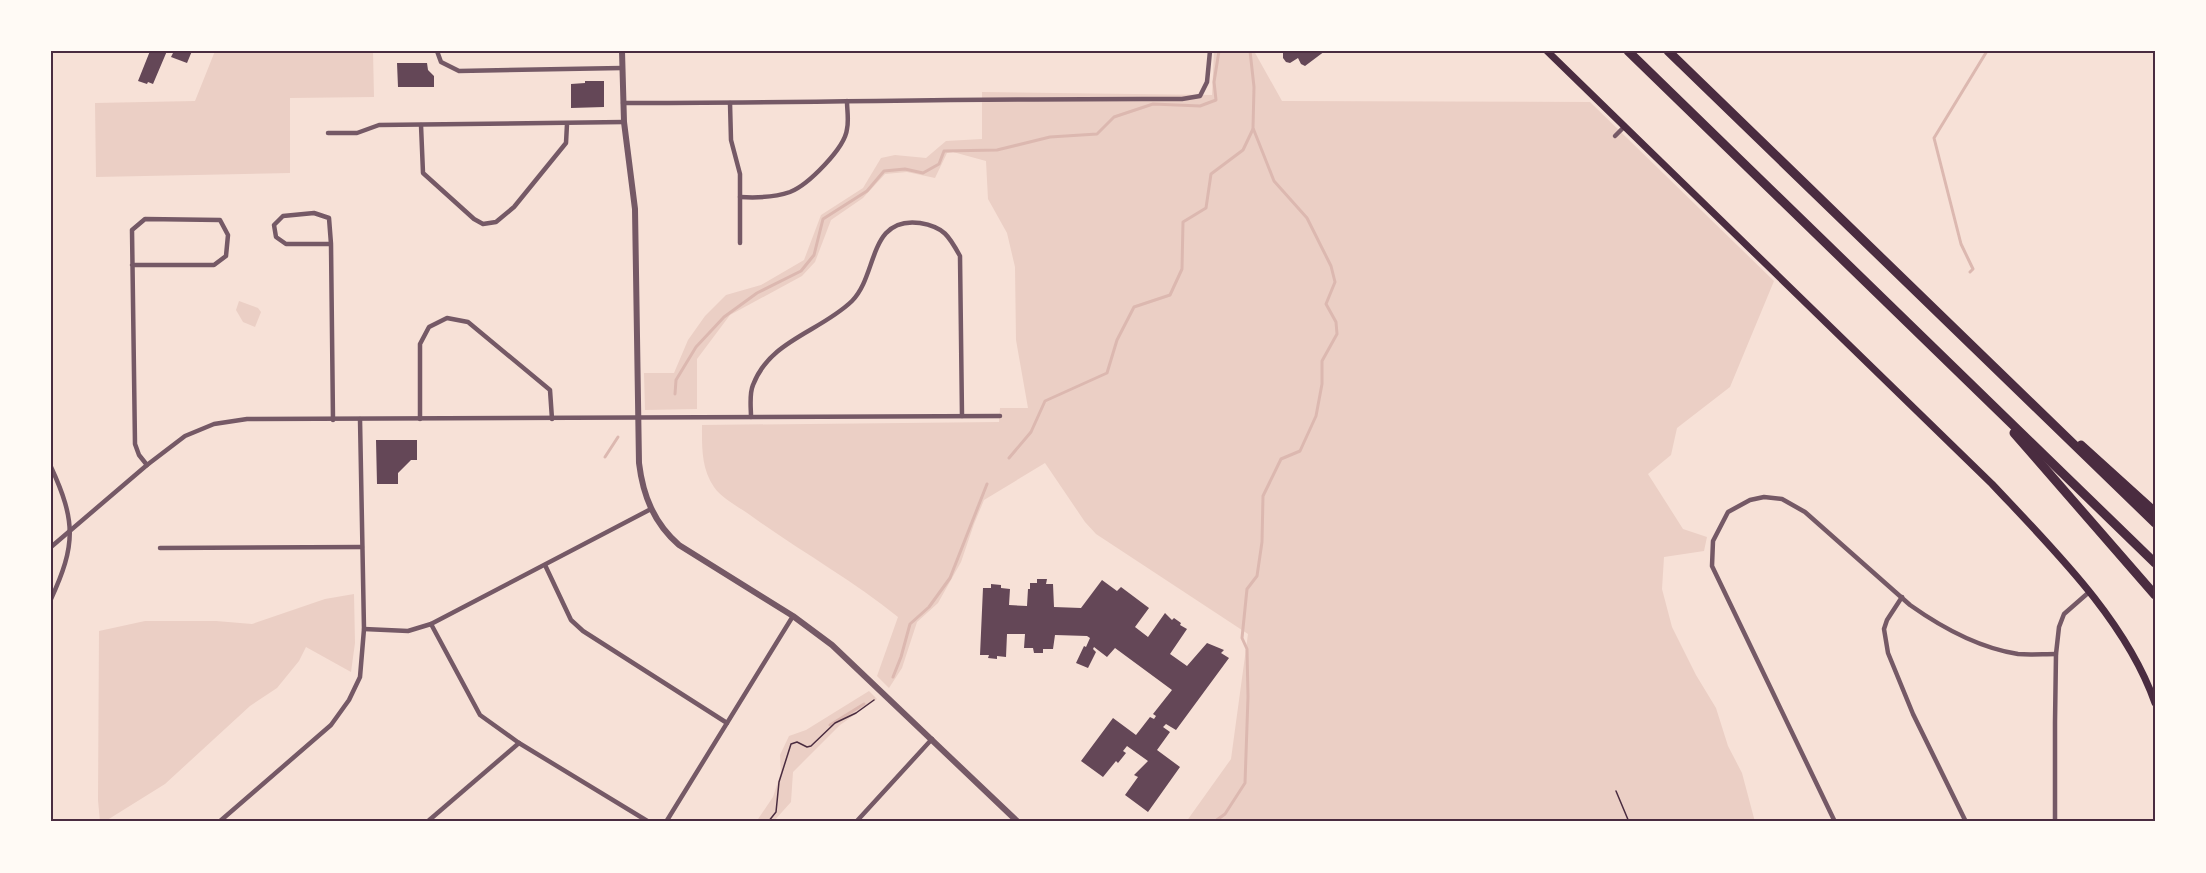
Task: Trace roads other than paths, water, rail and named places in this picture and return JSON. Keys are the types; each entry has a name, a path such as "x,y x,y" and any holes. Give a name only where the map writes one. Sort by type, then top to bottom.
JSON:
{"highway":[{"path":"1628,51 2155,563"},
{"path":"1668,51 2155,524"},
{"path":"1988,400 2038,463 2155,594"},
{"path":"2054,425 2092,453 2155,512"}],"main road":[{"path":"1548,51 1992,484 2041,536 2108,615 2138,664 2155,704"}],"street":[{"path":"437,51 441,62 459,71 622,68"},
{"path":"622,51 624,122 635,209 637,418 641,480 651,509 665,532 679,545 792,616 832,645 1018,822"},
{"path":"623,103 1005,98 1182,99 1200,96 1207,82 1210,51"},
{"path":"740,197 765,198 792,191 822,168 841,146 848,129 847,101"},
{"path":"729,103 731,140 740,174 740,243"},
{"path":"328,133 357,133 379,125 624,122"},
{"path":"421,125 423,173 474,219 483,224 496,222 514,207 566,142 567,124"},
{"path":"1615,136 1625,126"},
{"path":"331,244 286,244 276,237 274,225 283,216 314,213 328,218 331,244 333,420"},
{"path":"132,265 214,265 226,256 228,235 220,220 145,219 132,230 132,265 135,444 139,455 147,465"},
{"path":"751,417 752,387 764,363 781,347 841,312 858,295 874,250 883,237 892,228 907,221 934,225 948,235 960,256 962,416"},
{"path":"420,419 420,344 429,327 447,318 468,322 550,390 552,419"},
{"path":"51,548 147,465 185,436 214,424 247,420 1000,416"},
{"path":"219,822 331,725 349,700 360,677 364,629 360,419"},
{"path":"51,467 62,490 71,529 64,569 51,599"},
{"path":"1835,822 1712,566 1713,542 1728,513 1738,505 1764,497 1782,499 1804,512 1923,614 1964,637 2010,652 2056,654"},
{"path":"364,629 408,631 431,624 651,509"},
{"path":"160,548 362,547"},
{"path":"544,565 571,620 583,631 727,723"},
{"path":"2055,822 2056,654 2059,627 2064,614 2088,592"},
{"path":"1902,597 1884,629 1888,654 1913,714 1966,822"},
{"path":"666,822 792,616"},
{"path":"431,624 480,715 519,743 649,822"},
{"path":"856,822 932,739"},
{"path":"427,822 519,743"}],"waterway":[{"path":"675,394 676,380 696,347 724,317 757,293 801,271 814,255 823,219 867,191 884,171 905,169 923,173 939,164 944,151 997,150 1050,137 1097,134 1114,117 1153,104 1200,106 1216,100 1214,82 1219,51"},
{"path":"1214,822 1225,814 1245,783 1248,697 1247,649 1242,638 1247,589 1257,576 1262,542 1263,496 1281,459 1300,451 1316,416 1322,384 1322,361 1337,334 1336,322 1326,304 1335,282 1331,266 1307,218 1274,181 1253,128 1254,87 1250,51"},
{"path":"1970,272 1973,269 1961,244 1934,138 1987,51"},
{"path":"1009,458 1031,432 1045,401 1107,373 1117,340 1134,307 1170,295 1182,269 1183,222 1206,208 1211,174 1243,150 1253,129"},
{"path":"605,457 618,437"},
{"path":"893,677 910,624 929,607 950,578 987,484"},
{"path":"830,725 864,704"}]}
